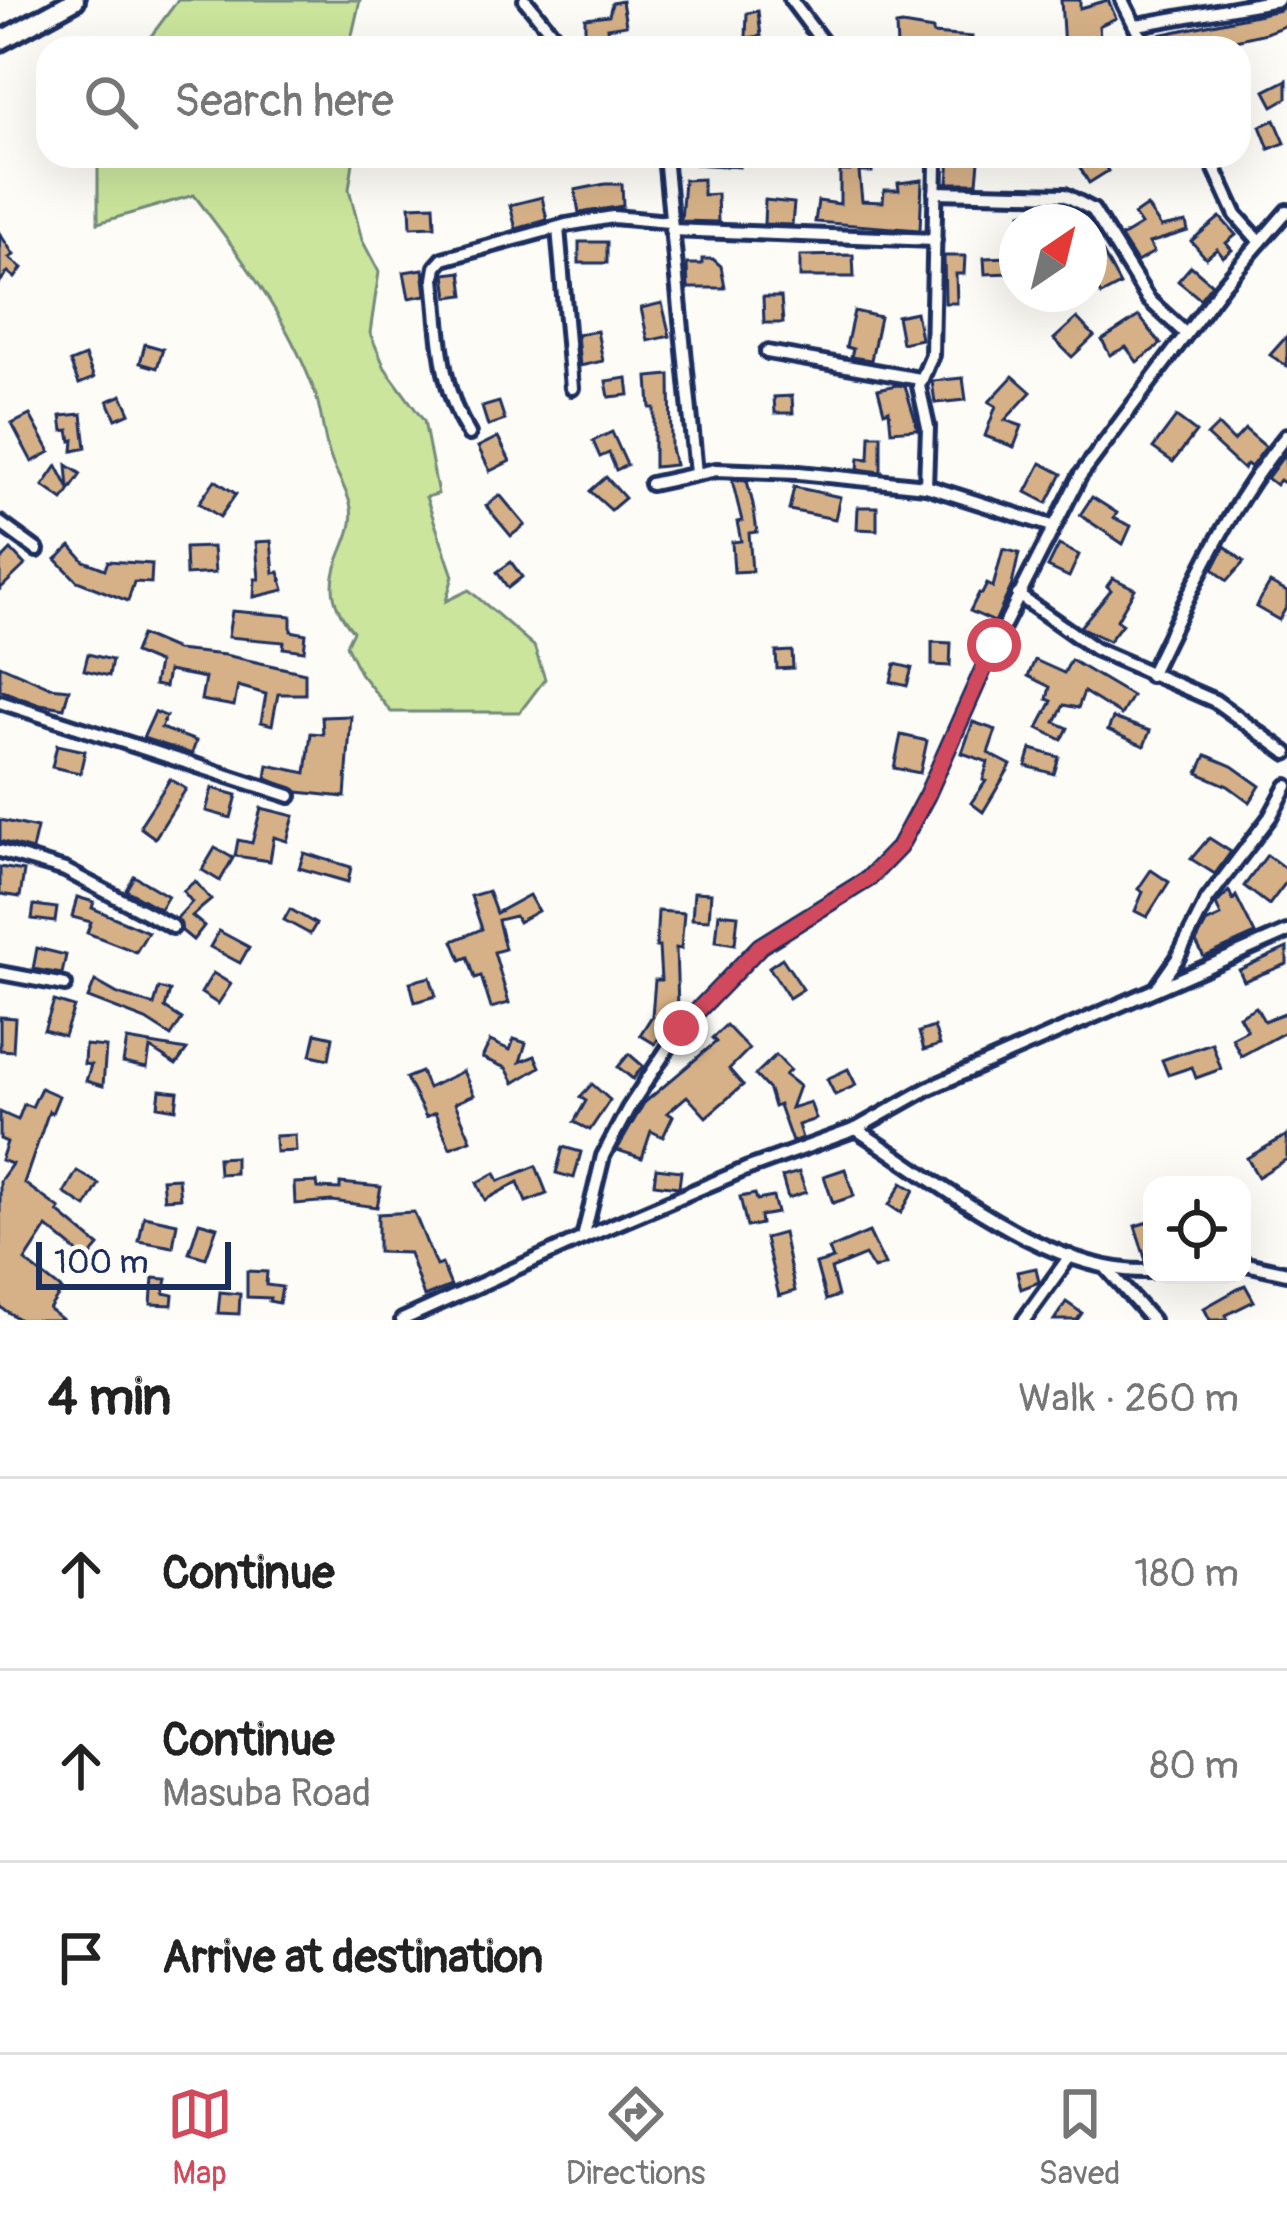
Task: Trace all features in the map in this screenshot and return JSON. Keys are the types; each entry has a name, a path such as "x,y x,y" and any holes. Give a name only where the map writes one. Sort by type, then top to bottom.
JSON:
{"main road":[{"path":"0,41 75,0"}],"street":[{"path":"525,0 554,36"},
{"path":"792,0 818,36"},
{"path":"1122,0 1141,36"},
{"path":"1137,25 1278,0"},
{"path":"663,168 696,472"},
{"path":"926,486 930,456 920,379 932,355 936,168"},
{"path":"1214,168 1236,215 1260,242"},
{"path":"935,192 1079,199 1093,209 1148,299 1186,334"},
{"path":"583,1238 603,1156 650,1072 716,988 760,946 868,879 899,847 1080,476 1186,334 1287,211"},
{"path":"469,434 454,412 445,383 434,279 443,259 613,217 670,226 935,240"},
{"path":"558,228 572,388"},
{"path":"766,352 920,379"},
{"path":"1150,675 1219,534 1287,435"},
{"path":"650,484 696,472 756,470 926,486 1052,526"},
{"path":"0,523 37,550"},
{"path":"1018,596 1095,649 1214,701 1287,753"},
{"path":"0,702 290,796"},
{"path":"1154,992 1207,900 1286,793"},
{"path":"0,851 65,870 173,927"},
{"path":"410,1318 746,1169 856,1130 927,1089 1287,932"},
{"path":"0,973 65,985"},
{"path":"856,1130 1025,1237 1107,1269 1143,1271"},
{"path":"1024,1320 1070,1256"},
{"path":"1251,1265 1287,1273"},
{"path":"1107,1269 1152,1320"}],"green space":[{"path":"178,0 360,0 352,36 151,36"},
{"path":"98,168 352,168 349,189 362,240 379,272 370,333 385,368 424,421 438,494 426,497 453,576 446,601 469,590 534,646 545,679 520,712 391,712 360,673 346,645 353,631 339,611 334,577 349,533 350,503 329,453 314,390 277,313 194,195 98,223"}],"building":[{"path":"1061,0 1080,0 1080,8 1108,0 1116,18 1099,26 1100,36 1063,36"},
{"path":"622,1 626,25 607,28 608,36 585,36 585,18 609,15 612,3"},
{"path":"1287,3 1287,25 1251,36 1154,36 1280,10"},
{"path":"758,11 761,36 746,36 747,13"},
{"path":"896,26 933,30 933,34 959,36 896,36"},
{"path":"1287,80 1287,98 1273,106 1265,91"},
{"path":"1275,120 1285,143 1269,149 1260,126"},
{"path":"872,168 872,172 859,172 862,201 883,202 884,190 899,190 898,183 922,180 920,230 815,222 818,201 840,204 840,171"},
{"path":"949,168 978,168 977,183 948,183"},
{"path":"1080,168 1106,168 1108,171 1089,183"},
{"path":"703,179 703,195 717,194 718,222 681,221 684,180"},
{"path":"622,184 623,206 579,213 575,190"},
{"path":"542,197 547,220 516,229 510,205"},
{"path":"765,200 794,203 792,225 764,224"},
{"path":"434,205 435,226 411,227 410,206"},
{"path":"1147,206 1161,227 1186,222 1188,231 1149,243 1154,252 1137,262 1121,237 1141,225 1134,215"},
{"path":"1220,217 1236,235 1226,243 1232,250 1223,257 1217,249 1206,258 1191,241"},
{"path":"0,234 14,255 9,258 22,268 15,278 8,272 0,282"},
{"path":"579,242 607,242 607,263 579,263"},
{"path":"853,255 854,277 800,277 800,256"},
{"path":"944,256 965,256 964,274 956,274 957,303 945,303"},
{"path":"999,257 999,273 985,274 984,258"},
{"path":"702,259 713,259 721,266 725,288 688,288 687,264 702,264"},
{"path":"1107,261 1120,285 1107,292"},
{"path":"1191,266 1212,284 1200,299 1178,281"},
{"path":"423,269 426,295 409,298 404,272"},
{"path":"461,272 464,295 448,297 445,274"},
{"path":"763,297 781,297 783,323 764,323"},
{"path":"662,303 670,336 648,341 641,308"},
{"path":"854,311 880,317 871,360 851,357 853,349 846,347"},
{"path":"916,312 921,339 902,343 897,316"},
{"path":"1139,316 1161,344 1137,362 1126,347 1110,355 1102,340"},
{"path":"1077,318 1094,336 1072,357 1054,339"},
{"path":"597,331 603,361 580,366 577,335"},
{"path":"1287,336 1287,366 1270,355"},
{"path":"145,344 163,349 157,368 140,363"},
{"path":"85,356 94,378 79,384 70,362"},
{"path":"670,375 675,465 654,467 654,408 650,408 648,377"},
{"path":"1013,376 1031,392 1005,420 1022,426 1014,447 985,436 996,406 989,402"},
{"path":"627,378 629,395 609,397 606,381"},
{"path":"963,378 966,400 935,403 932,381"},
{"path":"905,386 918,429 891,431 889,410 884,412 878,389"},
{"path":"122,395 130,413 116,419 108,401"},
{"path":"792,396 793,413 775,413 774,397"},
{"path":"499,402 505,420 488,426 482,407"},
{"path":"82,414 86,448 73,451 74,440 69,430 63,431 61,416"},
{"path":"30,415 50,452 32,462 12,424"},
{"path":"1176,417 1196,432 1173,462 1153,448"},
{"path":"1218,425 1234,441 1245,429 1266,447 1251,467 1247,464 1243,469 1207,436"},
{"path":"612,432 627,465 616,470 609,453 600,457 593,441"},
{"path":"870,435 881,435 881,472 858,469 859,458 869,459"},
{"path":"498,437 510,461 490,471 478,447"},
{"path":"1285,454 1287,485 1280,480 1276,485 1267,478"},
{"path":"1041,463 1062,474 1047,503 1026,492"},
{"path":"67,465 81,474 63,500 43,486 57,466 69,489"},
{"path":"606,477 625,498 611,510 590,491"},
{"path":"215,480 236,494 220,517 199,503"},
{"path":"732,480 747,481 753,504 757,532 749,533 752,571 734,572 732,542 741,541 737,522 742,521"},
{"path":"794,487 840,497 835,519 789,510"},
{"path":"500,495 525,525 511,536 486,506"},
{"path":"1092,497 1117,513 1114,518 1131,526 1123,544 1080,515"},
{"path":"858,507 877,507 877,530 857,529"},
{"path":"271,541 274,573 279,572 284,590 254,597 255,579 259,579 256,542"},
{"path":"1059,545 1079,555 1069,577 1048,567"},
{"path":"71,546 84,561 105,569 108,561 152,564 151,583 134,582 128,601 77,581 56,559"},
{"path":"1225,546 1244,562 1227,581 1213,569"},
{"path":"213,547 215,573 186,575 185,548"},
{"path":"1003,549 1019,553 1012,585 995,622 970,611 987,584 993,587"},
{"path":"11,550 25,565 0,589 0,561"},
{"path":"511,562 522,577 508,588 497,572"},
{"path":"1113,578 1135,589 1117,620 1122,624 1109,641 1080,627 1111,590 1107,586"},
{"path":"1270,583 1287,592 1287,606 1279,620 1256,607"},
{"path":"232,611 291,616 291,631 306,634 304,651 283,648 284,642 228,637"},
{"path":"141,635 176,650 225,655 305,673 305,694 278,694 272,725 261,722 266,694 238,686 234,706 201,700 205,678 168,671 165,687 154,685 158,663 134,653"},
{"path":"932,642 951,643 950,666 932,665"},
{"path":"792,651 793,668 777,669 776,652"},
{"path":"88,654 112,660 109,676 84,670"},
{"path":"1035,660 1064,673 1071,660 1132,696 1121,715 1084,692 1078,708 1064,705 1055,722 1068,728 1062,740 1038,728 1052,701 1047,699 1050,687 1028,676"},
{"path":"895,664 912,668 907,686 891,682"},
{"path":"0,665 50,687 69,689 64,708 0,690"},
{"path":"155,712 166,716 161,728 196,741 192,754 143,738"},
{"path":"351,716 345,797 298,792 266,778 268,765 306,773 311,733 323,734 322,717"},
{"path":"1113,718 1150,731 1144,746 1108,730"},
{"path":"973,722 996,730 988,753 1011,765 983,812 971,803 986,781 988,762 962,753"},
{"path":"901,735 927,741 920,773 894,768"},
{"path":"57,745 85,751 80,773 52,767"},
{"path":"1031,749 1059,757 1054,774 1026,766"},
{"path":"1206,755 1260,786 1250,802 1198,773"},
{"path":"170,779 186,789 155,838 141,824"},
{"path":"212,788 237,795 231,818 206,811"},
{"path":"261,808 294,816 287,841 274,837 270,861 235,856 238,840 252,843"},
{"path":"0,820 37,828 32,850 0,841"},
{"path":"1209,838 1231,852 1215,874 1191,859"},
{"path":"215,848 233,858 220,881 202,870"},
{"path":"304,853 351,867 348,882 299,868"},
{"path":"1267,855 1287,870 1287,881 1269,905 1244,886"},
{"path":"0,867 24,871 20,897 0,894"},
{"path":"1151,870 1169,882 1147,917 1135,911 1143,892 1138,889"},
{"path":"134,876 168,896 160,909 126,890"},
{"path":"195,881 211,900 192,916 204,926 193,940 182,931 177,918 192,902 183,891"},
{"path":"488,891 496,913 529,895 538,911 518,922 515,916 498,920 505,949 494,952 509,1003 491,1008 481,976 475,978 468,957 461,960 453,941 482,929 471,896"},
{"path":"1229,891 1255,934 1204,957 1196,942 1206,923 1221,916 1216,904"},
{"path":"694,892 711,893 709,920 692,919"},
{"path":"77,897 148,932 136,952 87,933 91,922 72,917"},
{"path":"34,905 57,908 55,922 32,919"},
{"path":"290,909 316,924 310,934 284,920"},
{"path":"658,911 684,913 681,949 676,948 678,1008 655,1044 640,1035 652,1016 655,980 661,980"},
{"path":"719,913 738,915 735,944 716,941"},
{"path":"219,931 249,947 240,963 210,947"},
{"path":"37,948 66,955 62,974 33,969"},
{"path":"1287,948 1287,964 1244,981 1239,970"},
{"path":"782,958 803,989 789,998 769,967"},
{"path":"213,973 231,984 218,1004 201,993"},
{"path":"430,977 436,996 415,1002 410,982"},
{"path":"95,981 154,1005 159,988 170,991 165,1008 182,1019 171,1036 146,1020 88,998"},
{"path":"54,1001 74,1007 64,1036 44,1030"},
{"path":"1256,1007 1264,1021 1287,1012 1287,1031 1241,1056 1232,1038 1247,1030 1239,1016"},
{"path":"0,1017 15,1018 13,1051 0,1050"},
{"path":"726,1025 749,1049 729,1069 743,1085 706,1117 687,1096 667,1113 673,1116 663,1137 651,1131 642,1158 617,1150 644,1103 716,1042 712,1038"},
{"path":"934,1027 940,1045 924,1050 919,1032"},
{"path":"316,1033 333,1037 329,1059 311,1055"},
{"path":"514,1039 526,1043 520,1062 535,1056 540,1067 514,1083 506,1068 482,1058 490,1041 510,1050"},
{"path":"127,1040 187,1050 176,1065 150,1048 147,1068 123,1063"},
{"path":"1212,1043 1221,1069 1196,1078 1192,1067 1168,1075 1162,1060"},
{"path":"85,1045 106,1047 103,1086 86,1081 91,1065 84,1064"},
{"path":"629,1054 643,1066 633,1079 618,1067"},
{"path":"776,1055 790,1070 785,1075 799,1086 791,1108 810,1102 816,1119 798,1125 802,1138 792,1142 779,1105 774,1107 769,1090 755,1075"},
{"path":"848,1069 856,1085 835,1095 827,1079"},
{"path":"463,1071 474,1095 455,1103 471,1140 450,1148 435,1113 426,1117 406,1078 421,1072 428,1088"},
{"path":"592,1084 610,1100 590,1130 574,1122 586,1101 580,1097"},
{"path":"41,1088 59,1096 52,1113 49,1111 24,1183 99,1246 87,1260 47,1227 25,1261 62,1290 49,1309 63,1320 20,1320 0,1307 0,1181 12,1164 1,1160 7,1142 0,1139 0,1112 18,1120 24,1104 32,1107"},
{"path":"160,1090 178,1092 176,1109 158,1106"},
{"path":"295,1135 296,1151 276,1152 275,1136"},
{"path":"1287,1135 1287,1159 1258,1177 1247,1158"},
{"path":"563,1147 581,1152 574,1178 556,1173"},
{"path":"235,1157 235,1173 219,1174 218,1158"},
{"path":"536,1166 547,1194 526,1202 518,1182 485,1200 477,1183 495,1173 499,1181"},
{"path":"656,1168 681,1171 679,1187 654,1184"},
{"path":"845,1169 854,1196 833,1203 824,1176"},
{"path":"77,1171 99,1184 86,1207 64,1193"},
{"path":"799,1172 806,1192 788,1198 782,1177"},
{"path":"178,1178 180,1198 164,1199 162,1179"},
{"path":"317,1182 318,1188 340,1189 340,1183 381,1187 377,1207 332,1201 295,1204 294,1183"},
{"path":"902,1183 914,1190 901,1213 889,1205"},
{"path":"755,1194 757,1200 773,1197 777,1213 760,1216 761,1224 747,1227 740,1197"},
{"path":"414,1212 436,1266 442,1264 451,1286 424,1297 409,1253 378,1252 378,1214"},
{"path":"144,1216 177,1223 173,1247 139,1241"},
{"path":"199,1222 217,1227 206,1258 189,1253"},
{"path":"1143,1224 1143,1251 1135,1226"},
{"path":"869,1232 885,1265 874,1269 865,1255 831,1269 838,1296 826,1300 816,1264 833,1259 829,1249"},
{"path":"783,1233 795,1291 779,1296 765,1238"},
{"path":"1036,1268 1039,1282 1021,1289 1017,1272"},
{"path":"247,1271 267,1272 266,1285 282,1287 279,1303 247,1297"},
{"path":"153,1278 167,1279 164,1293 173,1295 172,1305 151,1304"},
{"path":"1245,1285 1254,1301 1226,1315 1228,1320 1210,1320 1204,1308"},
{"path":"220,1292 240,1294 239,1314 218,1313"},
{"path":"1066,1302 1082,1313 1077,1320 1054,1320"}],"route":[{"path":"681,1028 760,946 868,879 899,847 994,645"}]}
